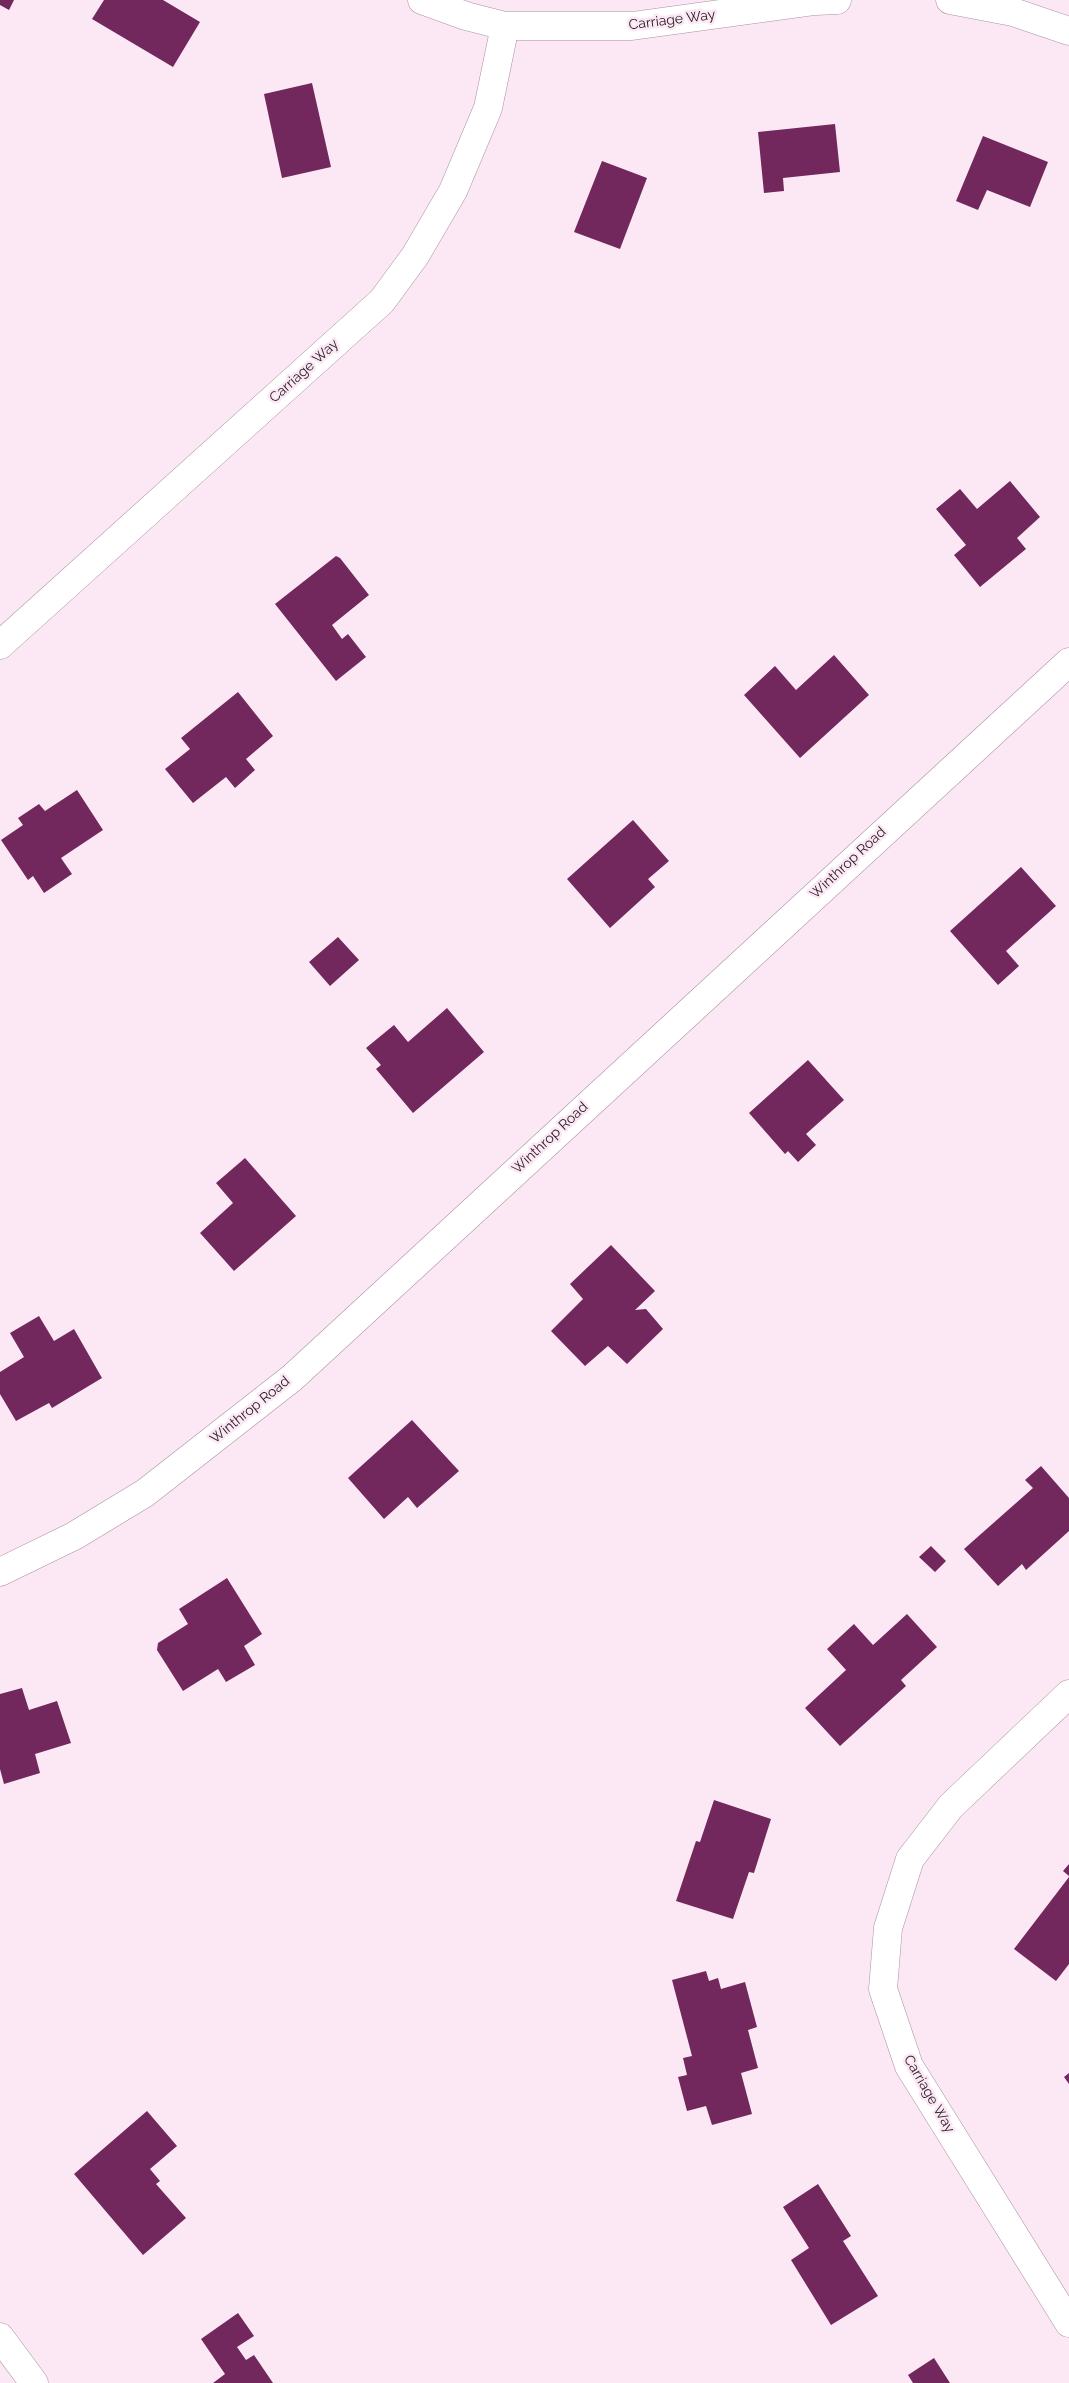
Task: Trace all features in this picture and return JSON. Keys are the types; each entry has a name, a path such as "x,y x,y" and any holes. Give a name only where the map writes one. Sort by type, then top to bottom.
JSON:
{"street":[{"name":"Carriage Way","path":"422,0 466,16 506,26 632,26 815,1 837,0"},
{"path":"950,0 1013,12 1069,31"},
{"name":"Carriage Way","path":"0,645 382,301 415,256 453,191 488,108 506,26"},
{"name":"Winthrop Road","path":"0,1572 74,1536 146,1493 292,1378 1069,662"},
{"name":"Carriage Way","path":"1069,1694 951,1806 910,1859 888,1928 882,1989 909,2066 1069,2323"},
{"path":"0,2338 34,2383"}],"building":[{"path":"0,0 14,0 9,10 0,5"},
{"path":"104,0 163,0 200,22 173,67 92,19"},
{"path":"312,83 331,167 282,178 264,94"},
{"path":"835,124 840,172 783,178 784,191 764,193 758,132"},
{"path":"983,136 1048,162 1030,207 987,190 978,210 956,201"},
{"path":"602,161 647,178 620,249 574,232"},
{"path":"1010,481 1040,517 1017,538 1026,549 980,587 954,555 966,545 936,509 960,489 977,509"},
{"path":"336,556 340,558 369,595 332,625 342,639 348,634 366,657 336,681 275,604"},
{"path":"834,655 869,695 800,758 744,695 775,666 796,690"},
{"path":"238,692 273,736 246,759 255,770 235,788 226,777 193,803 165,769 190,749 181,738"},
{"path":"77,790 103,830 61,858 72,874 44,893 33,876 28,880 1,840 23,825 18,818 39,804 45,811"},
{"path":"633,820 669,861 648,879 655,887 610,928 567,879"},
{"path":"1021,867 1056,906 1006,951 1019,966 998,985 950,931"},
{"path":"338,937 359,960 330,986 309,962"},
{"path":"447,1008 484,1052 413,1113 376,1069 381,1065 366,1048 394,1025 408,1042"},
{"path":"808,1060 844,1100 806,1134 816,1145 798,1162 788,1151 785,1154 749,1113"},
{"path":"245,1158 296,1216 234,1271 200,1233 233,1203 216,1183"},
{"path":"611,1245 655,1291 635,1310 646,1309 663,1329 627,1364 608,1346 585,1366 551,1331 583,1299 570,1284"},
{"path":"39,1316 54,1341 74,1329 102,1378 52,1408 49,1403 16,1421 0,1394 0,1372 24,1357 10,1333"},
{"path":"412,1420 459,1471 417,1508 408,1497 384,1519 348,1478"},
{"path":"1041,1466 1069,1498 1069,1531 1026,1570 1022,1564 998,1586 964,1549 1033,1488 1025,1480"},
{"path":"931,1546 946,1561 935,1572 919,1557"},
{"path":"227,1578 262,1634 244,1646 255,1665 226,1682 218,1669 183,1691 157,1650 158,1643 188,1624 179,1609"},
{"path":"907,1614 937,1647 901,1680 906,1686 840,1746 805,1708 846,1670 827,1649 854,1624 873,1645"},
{"path":"22,1688 29,1710 57,1701 71,1743 35,1754 40,1773 4,1784 0,1769 0,1694"},
{"path":"714,1800 771,1819 754,1873 749,1872 733,1919 676,1901 696,1841 700,1842"},
{"path":"1069,1864 1069,1876 1063,1871"},
{"path":"1069,1877 1069,1964 1056,1981 1014,1949"},
{"path":"706,1971 709,1981 718,1978 721,1989 745,1982 757,2027 748,2030 758,2068 741,2073 752,2114 712,2125 706,2106 687,2111 678,2077 687,2075 683,2058 692,2056 672,1980"},
{"path":"1069,2073 1069,2084 1064,2077"},
{"path":"147,2111 177,2146 150,2169 160,2181 156,2184 186,2218 143,2255 74,2174"},
{"path":"818,2184 851,2236 843,2241 878,2296 831,2325 791,2260 809,2248 783,2207"},
{"path":"238,2313 254,2336 237,2347 246,2360 254,2355 273,2383 213,2383 225,2374 201,2339"},
{"path":"934,2358 950,2383 913,2383 908,2375"}]}
